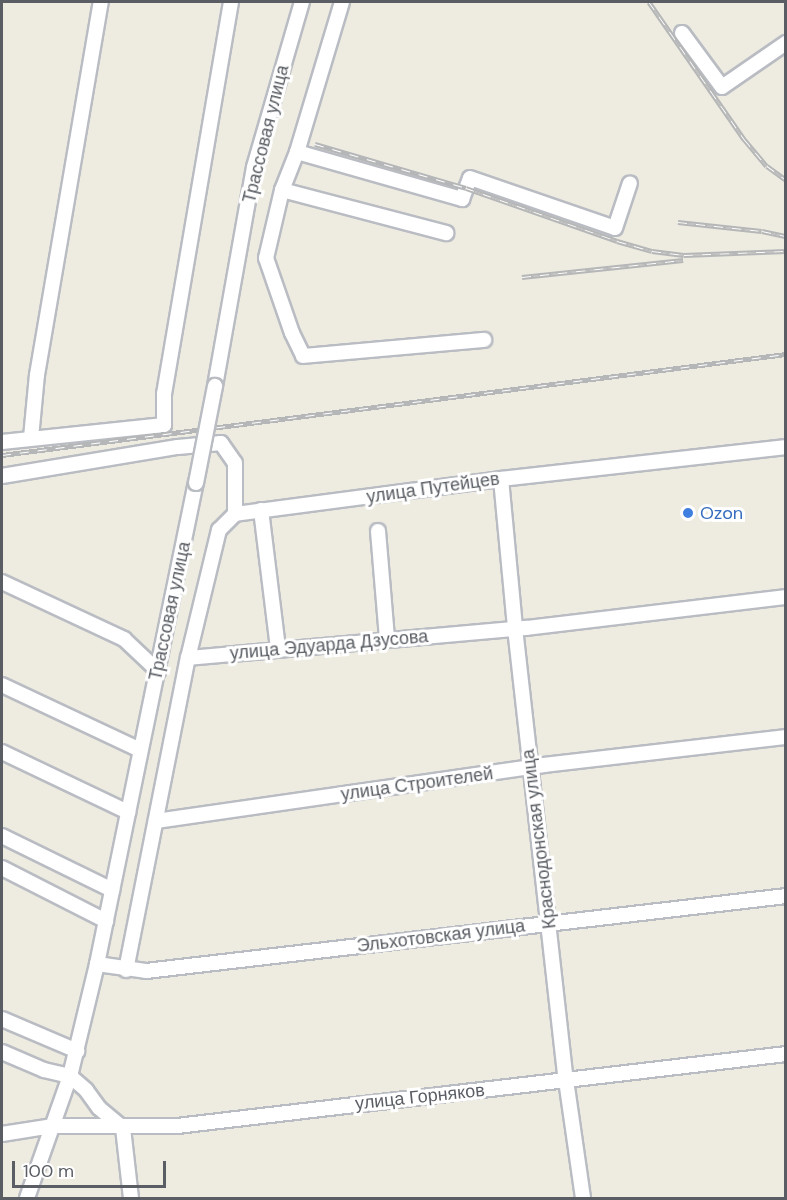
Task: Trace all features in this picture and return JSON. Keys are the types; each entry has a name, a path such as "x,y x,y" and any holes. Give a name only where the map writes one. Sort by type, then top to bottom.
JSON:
{"street":[{"path":"31,438 37,375 101,2"},
{"path":"2,442 164,425 166,383 231,2"},
{"name":"Трассовая улица","path":"27,1198 70,1076 98,964 196,483 254,168 302,2"},
{"path":"342,2 297,152 282,190 266,258 292,333 303,356 484,340"},
{"path":"682,33 722,87 786,43"},
{"path":"297,152 462,199 470,178 615,228 630,183"},
{"path":"282,190 446,232"},
{"path":"2,476 178,447 221,443 235,463 235,513 219,530 188,658 126,970"},
{"name":"улица Путейцев","path":"235,513 501,479 786,447"},
{"name":"Краснодонская улица","path":"501,479 515,628 566,1080 583,1198"},
{"path":"261,510 278,648"},
{"path":"378,531 387,639"},
{"path":"2,582 124,639 158,670"},
{"name":"улица Эдуарда Дзусова","path":"188,658 515,628 786,597"},
{"path":"2,685 140,750"},
{"name":"улица Строителей","path":"156,821 531,769 544,765 786,737"},
{"path":"2,752 128,812"},
{"path":"2,836 112,890"},
{"path":"2,868 106,921"},
{"name":"Эльхотовская улица","path":"98,964 126,970 146,971 786,896"},
{"path":"2,1020 77,1051"},
{"path":"2,1052 44,1070 70,1076 86,1090 99,1108 123,1128 131,1198"},
{"name":"улица Горняков","path":"2,1134 53,1126 123,1128 177,1126 786,1054"}],"railway":[{"path":"649,2 744,139 767,166 786,180"},
{"path":"315,144 466,188 652,251 684,255 786,251"},
{"path":"678,222 762,231 786,236"},
{"path":"522,277 683,260"},
{"path":"2,455 786,354"}],"place":[{"name":"Ozon","path":"688,513"}]}
